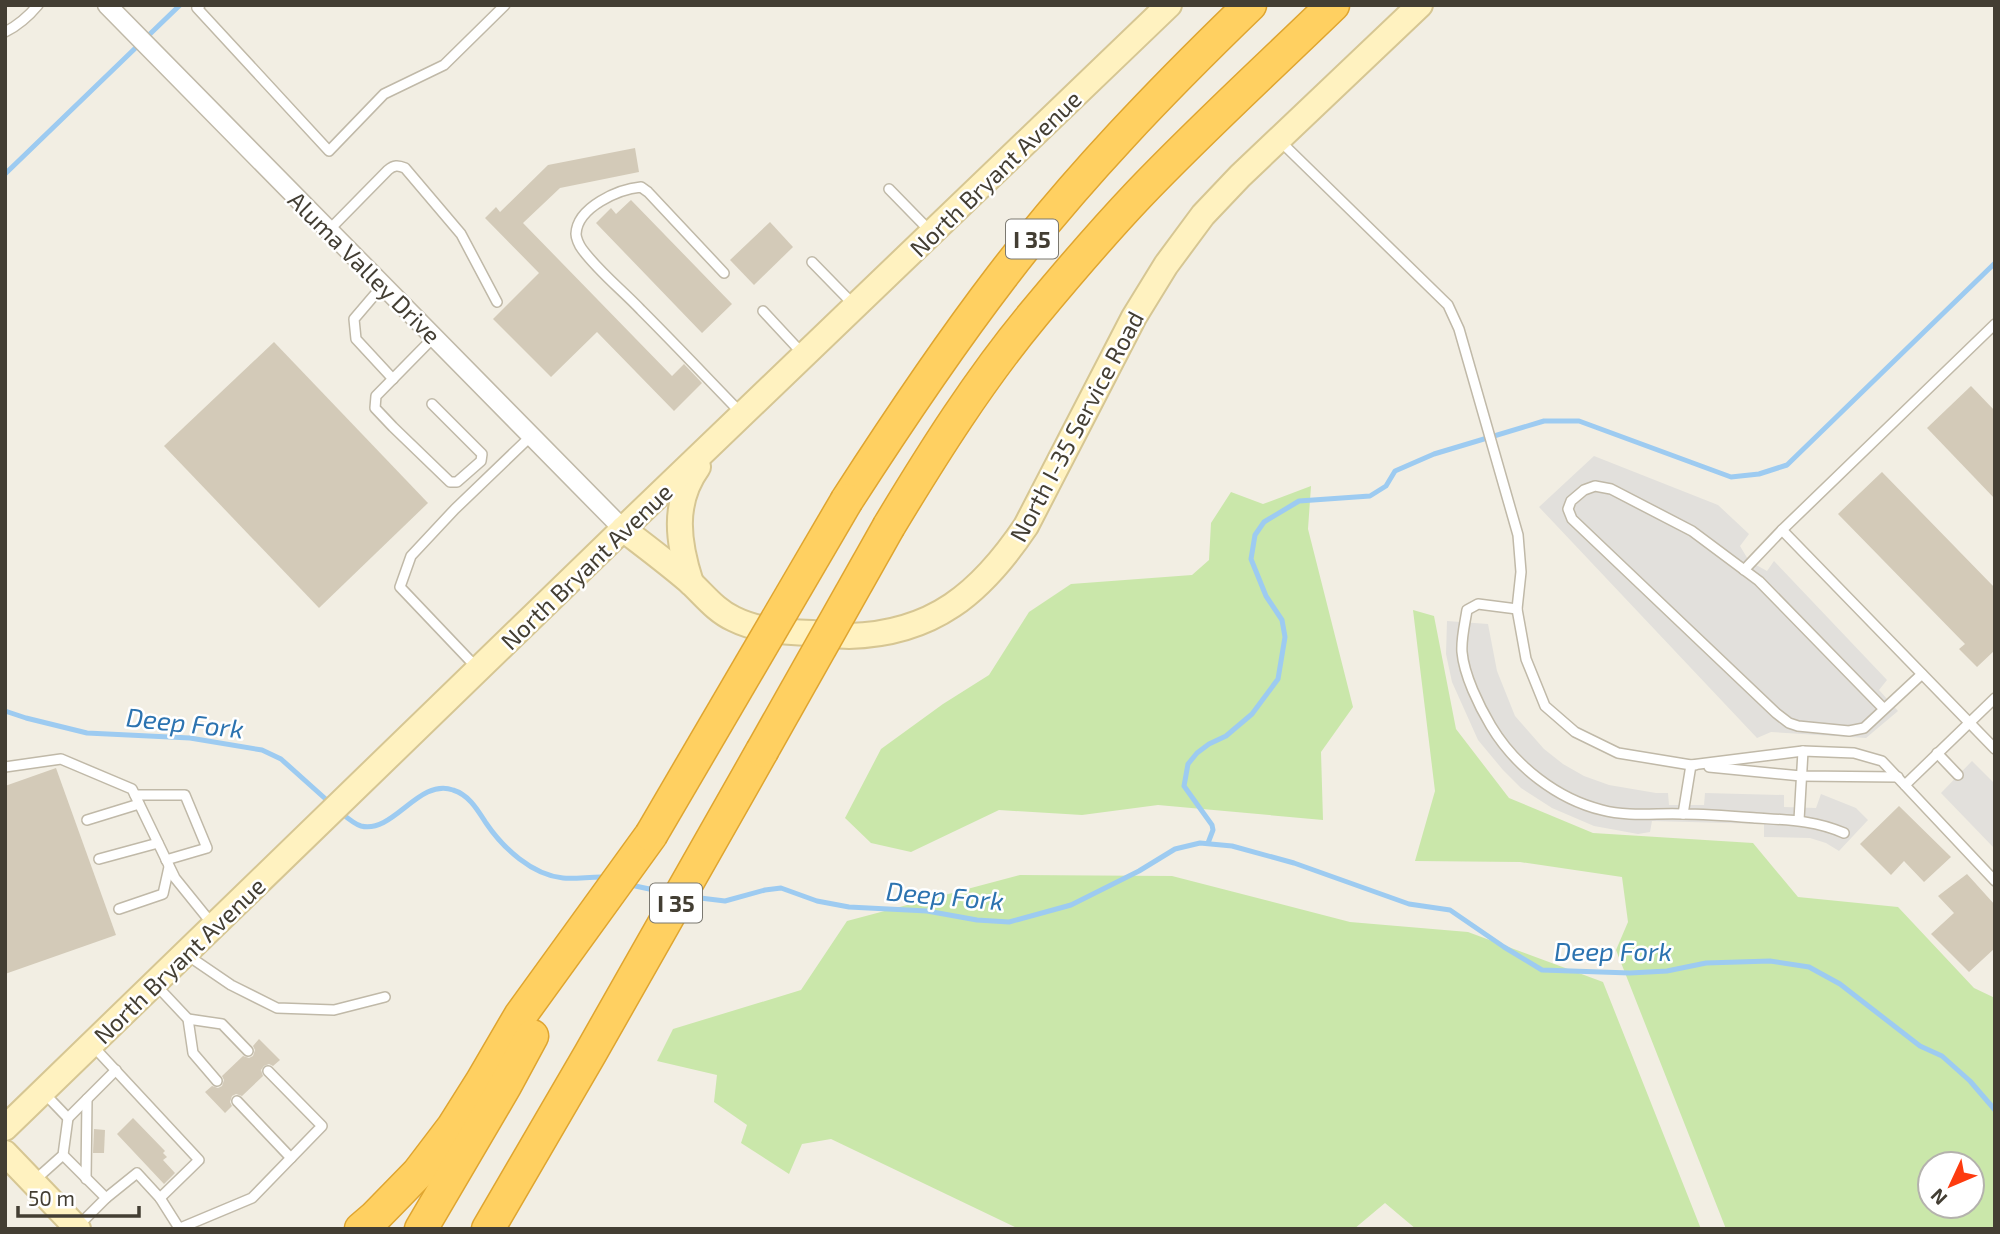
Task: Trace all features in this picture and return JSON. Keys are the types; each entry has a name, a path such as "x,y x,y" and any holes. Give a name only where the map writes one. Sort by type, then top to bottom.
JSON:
{"highway":[{"name":"I 35","path":"529,1021 651,835 847,500 946,352 1020,254 1122,135 1250,5"},
{"name":"I 35","path":"488,1229 889,526 988,374 1031,317 1139,194 1333,5"},
{"path":"361,1229 418,1173 529,1021"},
{"path":"421,1229 505,1086 529,1021"}],"main road":[{"name":"North Bryant Avenue","path":"5,1128 1169,5"},
{"name":"North I-35 Service Road","path":"623,529 691,583 715,607 732,619 755,628 848,636 880,633 909,625 948,609 963,599 1005,557 1026,526 1134,317 1166,265 1203,215 1240,176 1420,5"},
{"path":"691,583 679,537 681,502 693,475 720,437"},
{"path":"5,1153 77,1228"}],"street":[{"name":"Aluma Valley Drive","path":"107,5 623,529"}],"lane":[{"path":"5,32 28,18 38,5"},
{"path":"200,5 197,8 329,150 384,94 444,65 505,5"},
{"path":"1278,140 1448,305 1459,329 1518,535 1521,572 1517,609 1526,659 1545,706 1575,732 1618,753 1691,765 1801,776 1898,777"},
{"path":"328,230 388,170 400,166 461,234 497,302"},
{"path":"724,273 641,187 626,190 596,204 582,218 576,233 580,247 593,262 743,415"},
{"path":"889,188 932,233"},
{"path":"812,262 856,306"},
{"path":"383,285 354,319 356,339 393,379"},
{"path":"763,311 805,356"},
{"path":"1744,570 1995,324"},
{"path":"432,404 482,454 481,461 457,482 450,482 375,408 376,396 434,337"},
{"path":"479,670 400,587 411,556 455,509 531,436"},
{"path":"1884,709 1759,581 1692,531 1611,489 1595,485 1571,501 1568,509 1572,519 1789,723 1849,731 1864,727 1884,709 1922,674"},
{"path":"1782,530 1995,749"},
{"path":"1517,609 1478,604 1467,610 1462,650 1464,664 1488,720 1501,742 1518,762 1542,781 1570,798 1600,810 1799,820 1823,824 1844,833"},
{"path":"1905,785 1995,698"},
{"path":"1691,765 1803,751 1854,753 1882,761 1995,881"},
{"path":"1799,820 1803,751"},
{"path":"1937,753 1958,775"},
{"path":"5,767 61,759 131,789 175,878 214,927"},
{"path":"1683,814 1691,765"},
{"path":"87,820 137,799 185,795 207,848 168,864"},
{"path":"99,859 158,843"},
{"path":"119,909 163,894 168,864"},
{"path":"186,954 231,985 277,1008 334,1010 385,997"},
{"path":"154,984 188,1019 193,1053 218,1080"},
{"path":"188,1019 222,1024 248,1051"},
{"path":"92,1045 199,1160 160,1198"},
{"path":"33,1181 63,1155 68,1118 116,1070"},
{"path":"77,1228 106,1198 137,1173 160,1198 179,1228 252,1198 321,1126 268,1071"},
{"path":"43,1091 68,1118"},
{"path":"86,1179 87,1099"},
{"path":"237,1101 291,1157"},
{"path":"63,1155 106,1198"}],"green space":[{"path":"1311,486 1308,529 1353,707 1321,752 1323,820 1158,805 1082,815 999,810 911,852 871,843 845,818 881,749 989,675 1029,612 1071,584 1192,575 1209,560 1211,523 1231,492 1263,504"},
{"path":"1413,610 1434,616 1456,729 1509,798 1593,833 1753,843 1798,897 1898,907 1974,988 1995,998 1995,1229 1726,1229 1616,950 1628,922 1622,877 1520,862 1415,861 1435,791"},
{"path":"1020,875 1172,876 1350,922 1468,932 1603,982 1701,1229 1416,1229 1385,1203 1354,1229 1019,1229 831,1139 802,1144 789,1174 741,1143 747,1125 714,1102 717,1075 657,1061 673,1029 801,990 847,921"}],"shaded area":[{"path":"1594,456 1718,505 1749,534 1740,546 1749,561 1767,571 1774,561 1887,680 1879,690 1898,711 1866,738 1771,732 1757,738 1539,507"},
{"path":"1447,621 1488,624 1497,671 1515,716 1544,749 1584,776 1609,785 1668,793 1669,805 1704,805 1705,793 1784,795 1784,807 1816,808 1821,794 1856,808 1868,820 1839,851 1810,838 1764,837 1764,824 1652,821 1650,832 1638,834 1594,826 1552,808 1521,788 1478,740 1452,682 1446,654"},
{"path":"1972,761 1995,784 1995,849 1941,793"}],"building":[{"path":"635,148 639,172 560,188 523,223 672,376 684,364 702,383 674,411 597,332 551,377 493,319 539,273 485,218 496,207 500,212 548,165"},
{"path":"631,200 732,304 702,333 596,223 611,208 616,214"},
{"path":"770,222 793,247 754,285 730,260"},
{"path":"274,342 428,503 319,608 164,446"},
{"path":"1971,386 1995,411 1995,499 1927,428"},
{"path":"1882,472 1995,588 1995,650 1977,667 1959,649 1965,644 1838,514"},
{"path":"56,768 116,935 5,974 5,786"},
{"path":"1899,806 1951,857 1924,882 1904,861 1891,875 1860,844"},
{"path":"1967,874 1995,905 1995,948 1969,972 1931,934 1954,913 1938,896"},
{"path":"259,1039 280,1060 273,1066 264,1066 261,1070 263,1076 242,1096 232,1096 232,1106 225,1113 205,1092 212,1086 222,1086 222,1076 243,1056 253,1056 253,1046"},
{"path":"133,1118 165,1151 163,1153 167,1157 163,1160 175,1173 164,1184 117,1134"},
{"path":"94,1129 105,1130 104,1153 93,1153"}],"waterway":[{"path":"5,174 180,5"},
{"path":"1208,843 1212,825 1184,786 1188,764 1197,753 1226,736 1252,714 1278,679 1285,637 1282,620 1266,596 1251,559 1255,535 1264,522 1299,501 1370,496 1386,486 1395,471 1434,454 1544,421 1579,421 1731,477 1759,474 1787,465 1995,263"},
{"name":"Deep Fork","path":"5,711 87,733 190,738 262,750 281,759 329,802"},
{"name":"Deep Fork","path":"339,811 358,825 373,826 384,822 428,792 440,788 453,790 468,799 501,842 529,866 551,876 607,879"},
{"name":"Deep Fork","path":"692,897 725,901 781,888 817,901 849,907 927,911 977,920 1009,922 1071,905 1139,871 1175,849 1200,843 1232,846 1294,863 1409,904 1450,910 1542,970 1630,973 1667,971 1706,963 1770,961 1809,967 1840,984 1920,1046 1942,1056 1970,1081 1995,1110"},
{"name":"Deep Fork","path":"626,884 668,893"}]}
